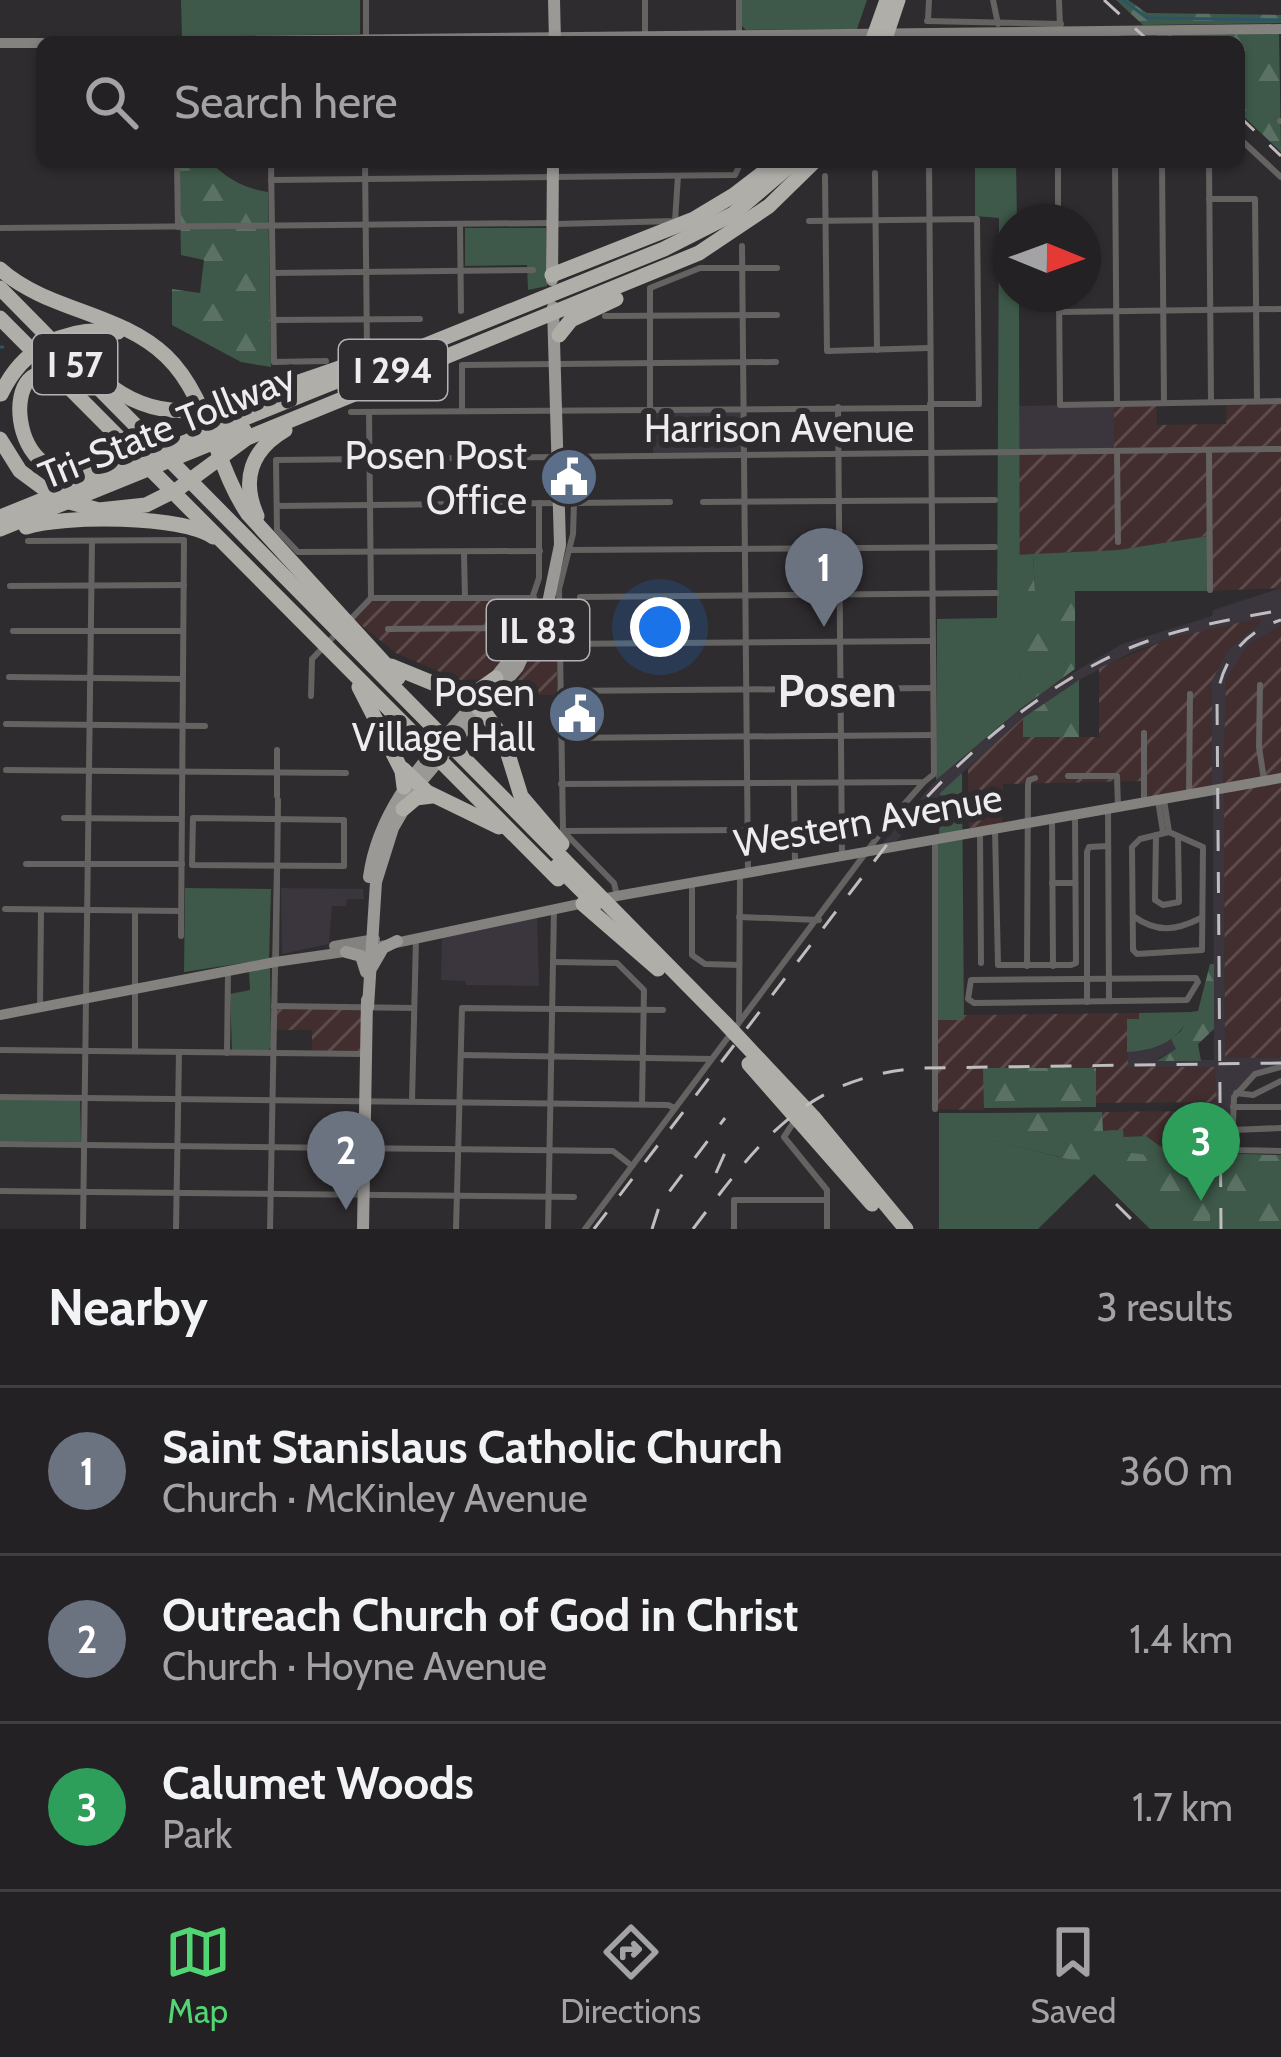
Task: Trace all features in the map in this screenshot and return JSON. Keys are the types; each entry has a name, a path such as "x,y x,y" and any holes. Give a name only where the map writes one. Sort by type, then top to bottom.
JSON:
{"highway":[{"path":"884,36 887,0"},
{"path":"876,36 898,0"},
{"path":"555,273 680,226 769,168"},
{"name":"Tri-State Tollway","path":"0,517 464,319 558,307 733,214 787,168"},
{"name":"Tri-State Tollway","path":"0,532 666,260 719,233 813,168"},
{"path":"257,520 250,471 262,447 284,430 457,360 558,307 740,238 814,168"},
{"path":"557,252 564,262 575,264"},
{"path":"0,273 110,386 161,411 217,410 346,366"},
{"path":"0,273 139,337 165,354 187,382 235,495 272,539 366,696 411,783 490,821 582,884"},
{"name":"I 57","path":"0,287 140,443"},
{"name":"I 57","path":"0,302 332,639 684,981 811,1117 906,1229"},
{"path":"558,307 559,335"},
{"path":"0,318 88,404"},
{"path":"140,443 56,379 25,379 11,392 4,418 15,442 36,461 59,471 86,472 464,319"},
{"path":"0,396 12,374 37,349 63,335 96,330 139,337"},
{"path":"0,439 16,466 43,490 81,507 118,510 146,505 172,493 247,438 457,360"},
{"path":"177,481 237,555"},
{"path":"0,532 55,521 172,522 205,531 332,639 476,707 503,738 521,796 562,837 582,884"},
{"path":"384,663 434,735"},
{"path":"476,707 479,690 496,678"},
{"path":"456,757 562,837"},
{"path":"456,757 522,844"},
{"path":"403,809 416,798 434,796"},
{"name":"I 57","path":"608,906 658,969 727,1025"},
{"name":"I 57","path":"811,1117 893,1229"}],"main road":[{"path":"551,0 552,36"},
{"path":"859,36 1281,29"},
{"path":"622,36 676,36"},
{"path":"0,43 36,43"},
{"name":"IL 83","path":"496,678 536,614 557,533 553,170"},
{"name":"IL 83","path":"554,224 555,273"},
{"name":"IL 83","path":"556,364 559,335"},
{"name":"IL 83","path":"364,1229 372,858 386,817 411,783 476,707 518,667 538,630 555,577 557,533"},
{"name":"Western Avenue","path":"369,944 554,909 608,906 744,873 1281,778"},
{"name":"IL 83","path":"369,944 379,868 411,783"},
{"name":"Western Avenue","path":"369,944 463,922 467,926"},
{"path":"368,974 379,953 397,941"},
{"path":"277,961 346,952 369,944"},
{"path":"0,1015 369,944"},
{"path":"346,952 361,956 368,974"}],"street":[{"path":"365,36 366,0"},
{"path":"645,0 645,35"},
{"path":"739,0 739,36"},
{"path":"929,0 928,32 998,24 1061,24"},
{"path":"993,0 998,24"},
{"path":"1058,36 1059,0"},
{"path":"1245,143 1281,177"},
{"path":"177,168 178,227"},
{"path":"271,168 274,362 326,361"},
{"path":"365,168 367,348"},
{"path":"272,180 553,170 736,175 738,168"},
{"path":"815,168 825,220 827,351 929,349"},
{"path":"727,1025 819,920 867,851 934,774 928,168"},
{"path":"1058,168 1058,204"},
{"path":"1115,168 1118,404"},
{"path":"1162,168 1164,403"},
{"path":"1209,168 1210,402"},
{"path":"875,173 877,350"},
{"path":"0,228 671,222 678,215 678,176"},
{"path":"1209,199 1255,199 1257,401"},
{"path":"351,412 979,404 977,219 809,220"},
{"path":"460,224 464,319"},
{"path":"585,1229 711,1059 727,1025 739,965 748,830 740,238"},
{"path":"650,409 650,288 692,269 777,268"},
{"path":"273,273 533,270"},
{"path":"1101,311 1281,309"},
{"path":"1059,312 1060,405 1281,400"},
{"path":"605,316 777,315"},
{"path":"274,320 420,319"},
{"path":"462,411 457,360 776,362"},
{"path":"838,407 842,856"},
{"path":"311,696 312,659 371,598 369,412"},
{"name":"Harrison Avenue","path":"277,506 277,460 1281,449"},
{"path":"1209,451 1210,590"},
{"path":"1117,452 1118,542"},
{"path":"703,502 994,500"},
{"path":"540,551 298,553 277,530 277,506 670,502"},
{"path":"388,629 522,628 534,598 539,503"},
{"path":"574,503 559,597 562,837 614,883 608,906"},
{"path":"28,541 184,540 181,935"},
{"path":"83,1229 92,541"},
{"path":"569,550 995,547"},
{"path":"464,552 465,598"},
{"path":"10,586 184,585"},
{"path":"559,597 995,593"},
{"path":"371,598 534,598"},
{"path":"13,631 183,631"},
{"path":"559,644 933,641"},
{"path":"9,677 183,679"},
{"path":"1260,685 1264,780"},
{"path":"560,691 933,688"},
{"path":"1189,794 1190,694"},
{"path":"6,724 206,726"},
{"path":"1144,733 1144,802"},
{"path":"561,738 933,735"},
{"path":"270,1229 277,750"},
{"path":"5,770 346,773"},
{"path":"1068,776 1117,776 1108,846 1109,1000"},
{"path":"1028,966 1027,822 1032,779"},
{"path":"794,782 795,864"},
{"path":"561,784 924,782"},
{"path":"1161,799 1163,833 1155,900 1162,905 1179,902 1178,836"},
{"path":"995,828 997,963 1076,963 1075,814"},
{"path":"64,818 182,819"},
{"path":"193,818 278,819 344,820 344,866 192,865 193,818"},
{"path":"1052,818 1053,966"},
{"path":"562,837 748,830"},
{"path":"980,831 981,963"},
{"path":"1163,833 1178,836 1203,847 1202,950 1134,952 1132,847 1136,841 1163,833"},
{"path":"934,1109 935,838"},
{"path":"1088,1002 1087,852 1089,847 1108,846"},
{"path":"26,864 182,864"},
{"path":"692,883 692,955 705,964 739,965"},
{"path":"1052,883 1075,883"},
{"path":"5,909 182,911"},
{"path":"548,1229 554,909"},
{"path":"40,1007 41,910"},
{"path":"135,910 135,1052"},
{"path":"1133,916 1156,929 1181,928 1203,917"},
{"path":"739,917 819,920"},
{"path":"412,1101 416,938"},
{"path":"553,962 617,963 644,990 642,1104"},
{"path":"227,1053 228,971"},
{"path":"1196,978 1198,982 1186,1000 974,1003 968,999 968,982 1109,979 1196,978"},
{"path":"274,1006 414,1008"},
{"path":"456,1229 462,1008 663,1010"},
{"path":"0,1050 367,1054"},
{"path":"176,1229 179,1052"},
{"path":"460,1055 711,1059"},
{"path":"1281,1067 1256,1075 1236,1093 1230,1141 1232,1150 1281,1150"},
{"path":"1236,1093 1253,1094 1281,1081"},
{"path":"1233,1108 1280,1107 1281,1094"},
{"path":"0,1096 675,1108"},
{"path":"811,1117 788,1127 784,1137 827,1190 826,1229"},
{"path":"1233,1130 1281,1128"},
{"path":"0,1144 613,1151 632,1166"},
{"path":"0,1191 574,1197"},
{"path":"734,1229 734,1200 827,1200"}],"shaded area":[{"path":"1281,401 1281,588 1208,591 1207,536 1118,550 1018,555 1018,450 1114,448 1114,404 1156,403 1157,425 1226,424 1227,402"},
{"path":"1114,404 1114,449 1018,450 1019,406"},
{"path":"741,410 742,452 653,453 653,411"},
{"path":"1281,588 1281,625 1248,645 1226,680 1223,784 1212,786 1212,681 1228,650 1260,619 1171,638 1079,680 1023,718 895,842 881,845 936,780 1039,693 1122,644"},
{"path":"374,595 540,595 511,650 489,679 459,680 396,653 350,616"},
{"path":"551,607 556,607 557,695 509,695 537,648"},
{"path":"1260,618 1228,650 1212,681 1212,786 1143,798 1142,781 1003,784 1002,823 969,828 968,768 1023,718 1024,737 1099,737 1099,668 1171,638"},
{"path":"1281,625 1281,774 1223,784 1226,680 1248,645"},
{"path":"1281,781 1281,1058 1225,1058 1224,791"},
{"path":"1224,791 1225,1057 1281,1058 1281,1066 1267,1068 1235,1092 1230,1155 1209,1156 1212,1102 1216,1102 1128,1068 1127,1052 1171,1039 1177,1049 1157,1059 1214,1060 1213,793"},
{"path":"281,888 363,889 364,899 347,899 346,906 332,906 329,944 282,954"},
{"path":"537,916 539,986 441,980 442,936"},
{"path":"277,1008 364,1009 363,1051 312,1051 312,1030 277,1030"},
{"path":"1139,1013 1139,1019 1127,1020 1128,1067 1215,1067 1217,1102 1096,1103 1095,1068 984,1068 984,1110 935,1109 935,1020 964,1020 964,1015"},
{"path":"1212,1111 1208,1151 1168,1152 1146,1136 1123,1137 1122,1130 1103,1132 1102,1112"}],"green space":[{"path":"181,0 360,0 360,34 182,36"},
{"path":"741,0 867,0 857,29 746,30"},
{"path":"1116,0 1128,0 1147,13 1281,15 1281,23 1143,25"},
{"path":"1279,34 1281,152 1245,118 1245,36 1157,36"},
{"path":"179,168 217,168 236,182 268,192 271,367 241,362 172,325 172,289 200,293 204,260 181,255"},
{"path":"975,168 1016,168 1017,204 993,204 993,218 975,216"},
{"path":"465,228 546,228 547,286 528,290 527,265 465,266"},
{"path":"999,312 1019,312 1020,709 936,780 937,619 997,618"},
{"path":"1208,536 1208,591 1035,591 1033,554 1118,550"},
{"path":"1033,554 1035,591 1075,591 1075,669 1020,709 1018,555"},
{"path":"1079,680 1079,737 1023,737 1023,718"},
{"path":"962,773 964,1020 935,1020 935,839 940,793"},
{"path":"185,888 271,889 269,959 184,972"},
{"path":"1210,964 1214,964 1214,1029 1198,1044 1201,1061 1157,1061 1176,1049 1171,1039 1191,1012 1198,1011"},
{"path":"270,967 271,1046 269,1050 232,1050 230,994 250,990 249,971"},
{"path":"1191,1012 1181,1030 1166,1042 1127,1052 1127,1019 1139,1019 1139,1013"},
{"path":"983,1068 1096,1068 1096,1107 984,1108"},
{"path":"0,1099 80,1100 81,1142 0,1141"},
{"path":"1102,1112 1103,1131 1123,1130 1125,1152 1210,1163 1210,1229 1155,1229 1149,1220 1159,1225 1165,1212 1116,1161 1068,1159 987,1139 987,1113"},
{"path":"939,1113 987,1113 988,1139 1059,1157 1153,1156 1124,1152 1123,1137 1146,1136 1168,1152 1281,1155 1281,1229 1150,1229 1094,1174 1038,1229 939,1229"},
{"path":"1247,1155 1281,1155 1281,1229 1227,1229 1227,1175"}],"waterway":[{"path":"1123,0 1147,18 1281,20"}],"railway":[{"path":"1104,0 1143,36"},
{"path":"1245,122 1281,156"},
{"path":"594,1229 895,834 977,749 1042,697 1110,657 1178,632 1281,610"},
{"path":"1221,1229 1217,698 1224,671 1237,649 1256,632 1281,620"},
{"path":"693,1229 763,1142 788,1119 846,1084 881,1074 922,1068 1281,1063"},
{"path":"652,1229 660,1204 725,1118"},
{"path":"716,1173 728,1146"},
{"path":"1116,1204 1141,1229"}],"place":[{"name":"Posen Post Office","path":"569,477"},
{"name":"Saint Stanislaus Catholic Church","path":"824,627"},
{"name":"Posen Village Hall","path":"577,714"},
{"name":"Calumet Woods","path":"1201,1201"},
{"name":"Outreach Church of God in Christ","path":"346,1210"}],"district":[{"name":"Posen","path":"837,691"}]}
